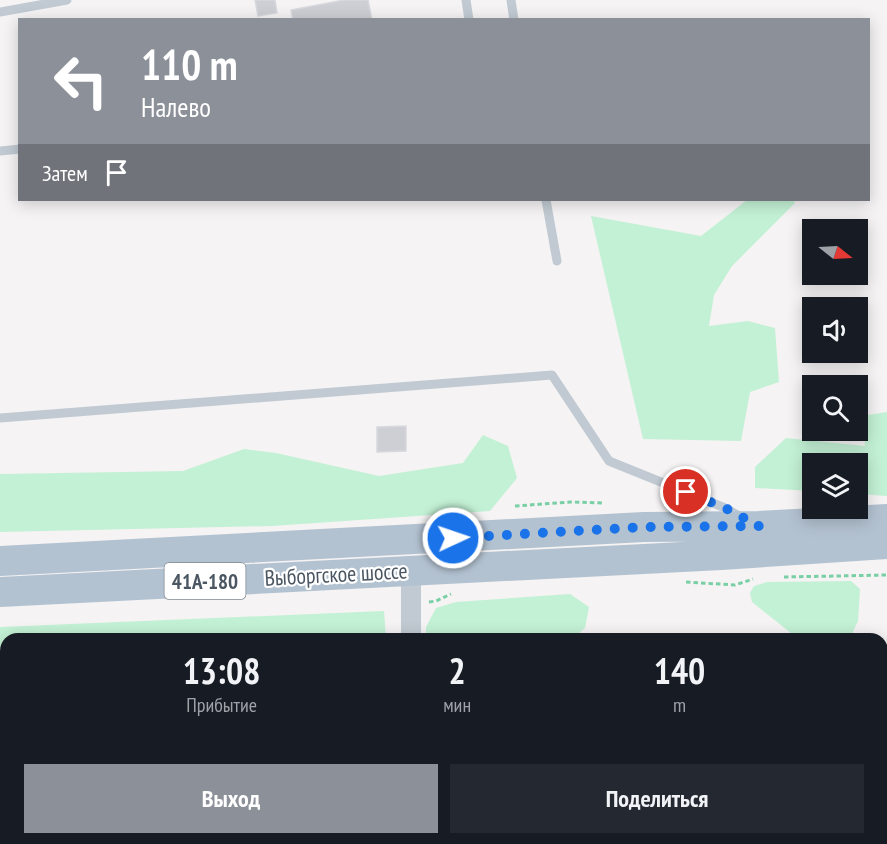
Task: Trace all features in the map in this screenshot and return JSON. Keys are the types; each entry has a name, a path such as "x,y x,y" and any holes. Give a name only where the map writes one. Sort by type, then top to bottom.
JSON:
{"main road":[{"name":"Выборгское шоссе","path":"0,561 644,527 759,526 887,519"},
{"name":"Выборгское шоссе","path":"0,592 721,555 887,544"}],"street":[{"path":"411,570 411,633"}],"lane":[{"path":"0,12 67,0"},
{"path":"466,0 469,18"},
{"path":"511,0 514,18"},
{"path":"0,151 18,149"},
{"path":"546,201 557,261"},
{"path":"0,418 552,375 609,461 725,508 759,526"}],"path":[{"path":"514,506 571,502 611,504"},
{"path":"778,577 887,575"},
{"path":"676,580 696,584 735,585 759,578"}],"green space":[{"path":"746,201 794,201 795,203 732,266 714,295 709,326 748,321 775,328 779,382 750,392 741,441 643,439 591,216 701,236"},
{"path":"887,412 887,496 868,495 868,453 802,453 802,490 755,488 755,467 786,438 865,446 864,441 868,441 868,415"},
{"path":"483,435 508,446 517,478 490,511 272,526 0,532 0,474 183,471 244,449 276,453 379,476 463,463"},
{"path":"851,581 860,589 858,621 852,633 791,633 752,602 750,593 754,586 767,582"},
{"path":"570,594 589,607 585,628 579,633 426,633 426,627 436,608 456,602"},
{"path":"384,611 386,633 0,633 0,627"}],"building":[{"path":"255,0 275,0 277,13 258,16"},
{"path":"344,0 368,0 372,18 293,18 291,10"},
{"path":"406,426 406,451 377,452 377,427"}],"route":[{"path":"453,538 644,527 759,526 725,508 686,492"}]}
